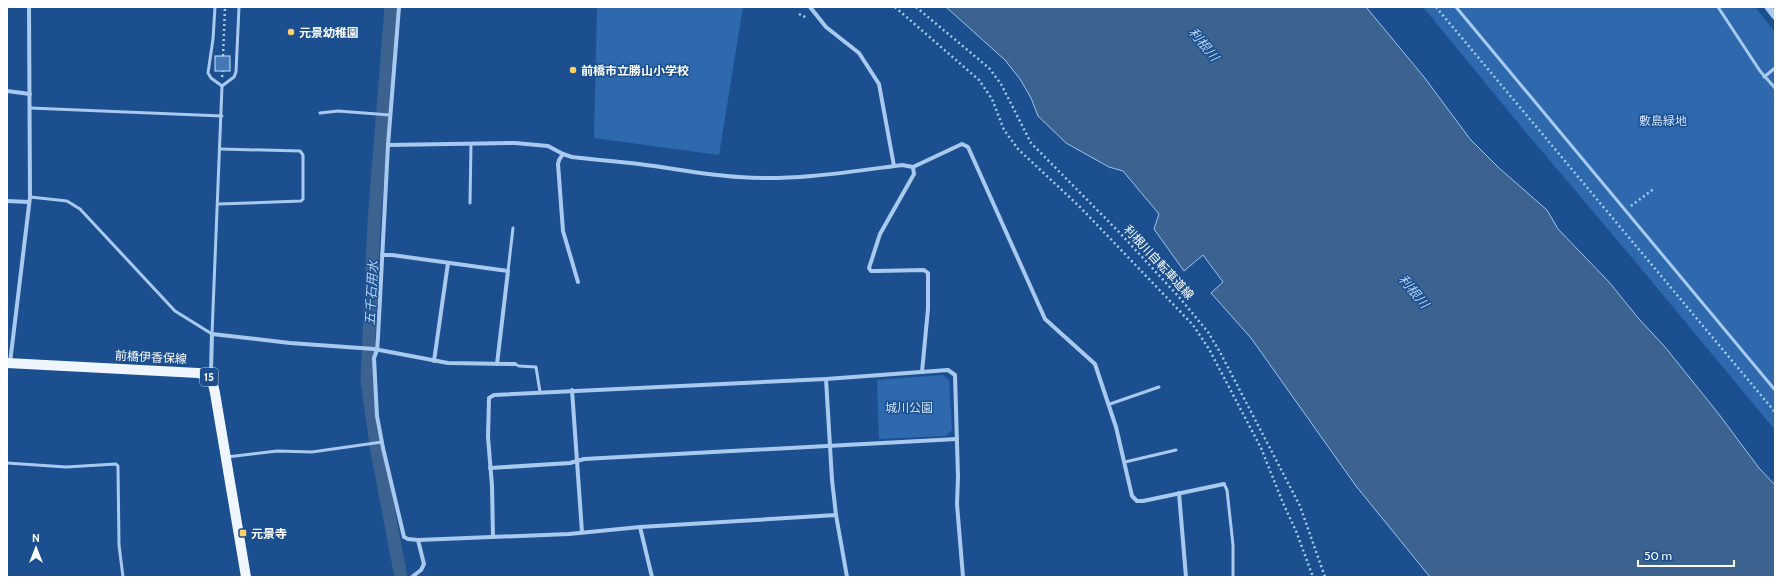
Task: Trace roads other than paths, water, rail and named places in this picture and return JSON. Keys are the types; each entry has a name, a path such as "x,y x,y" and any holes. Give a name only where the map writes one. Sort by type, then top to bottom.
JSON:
{"main road":[{"name":"前橋伊香保線","path":"9,363 198,373 207,375"},
{"name":"15","path":"207,375 213,384 215,392 246,577"}],"street":[{"path":"9,363 30,202 29,7"},
{"path":"399,7 388,144 377,350 374,358 375,392 382,442 404,537 408,540 418,540 582,532 836,515"},
{"path":"810,7 826,27 859,53 879,84 894,166"},
{"path":"1768,7 1775,16"},
{"path":"7,91 30,94"},
{"path":"388,144 515,144 548,146 572,157 739,177 804,176 902,165 913,167 962,144 968,147 1045,319 1093,361 1110,404 1132,496 1138,501 1143,501 1224,484"},
{"path":"563,154 558,164 562,224 578,282"},
{"path":"913,167 914,174 880,234 869,268 872,271 924,270 928,273 928,309 922,372"},
{"path":"7,201 30,202"},
{"path":"382,255 508,271 497,364"},
{"path":"434,361 448,263"},
{"path":"207,375 210,370 212,334 290,343 377,350 458,364 515,364"},
{"path":"493,536 488,437 489,398 494,395 572,390 826,379 948,370 955,375 957,504 963,577"},
{"path":"826,379 836,515 847,577"},
{"path":"572,390 582,532"},
{"path":"490,468 570,463 576,460 957,439"},
{"path":"1179,493 1186,577"},
{"path":"640,527 652,577"},
{"path":"412,577 415,573 421,570 424,564 418,540"}],"lane":[{"path":"215,7 213,39 208,73 211,78 222,86"},
{"path":"222,86 234,77 236,72 239,7"},
{"path":"1456,7 1775,390"},
{"path":"1718,7 1764,77 1775,88"},
{"path":"1764,77 1775,68"},
{"path":"30,197 66,201 80,209 91,218 130,264 175,311 212,334 221,149 222,86"},
{"path":"30,108 222,116"},
{"path":"320,113 338,111 390,115"},
{"path":"470,203 471,144"},
{"path":"218,204 301,201 303,199 303,155 300,151 221,149"},
{"path":"508,271 513,228"},
{"path":"515,364 519,366 536,367 540,392"},
{"path":"1110,404 1159,387"},
{"path":"226,458 277,451 312,452 382,442"},
{"path":"1125,462 1176,450"},
{"path":"7,463 66,467 116,464 118,466 119,545 123,577"},
{"path":"1224,484 1227,490 1233,545 1233,577"}],"water":[{"name":"利根川","path":"946,7 1366,7 1424,77 1470,139 1499,168 1547,210 1558,229 1609,282 1639,319 1665,347 1718,413 1759,468 1775,485 1775,577 1430,577 1356,486 1251,338 1211,293 1223,282 1203,255 1184,271 1154,229 1159,214 1123,171 1109,167 1066,143 1038,116 1031,98 1020,79 1005,60"}],"waterway":[{"name":"五千石用水","path":"391,7 374,222 367,381 377,451 401,577"}],"place":[{"name":"元景幼稚園","path":"291,32"},
{"name":"前橋市立勝山小学校","path":"573,70"},
{"name":"元景寺","path":"243,533"}],"park label":[{"name":"敷島緑地","path":"1663,120"},
{"name":"城川公園","path":"909,407"}]}
